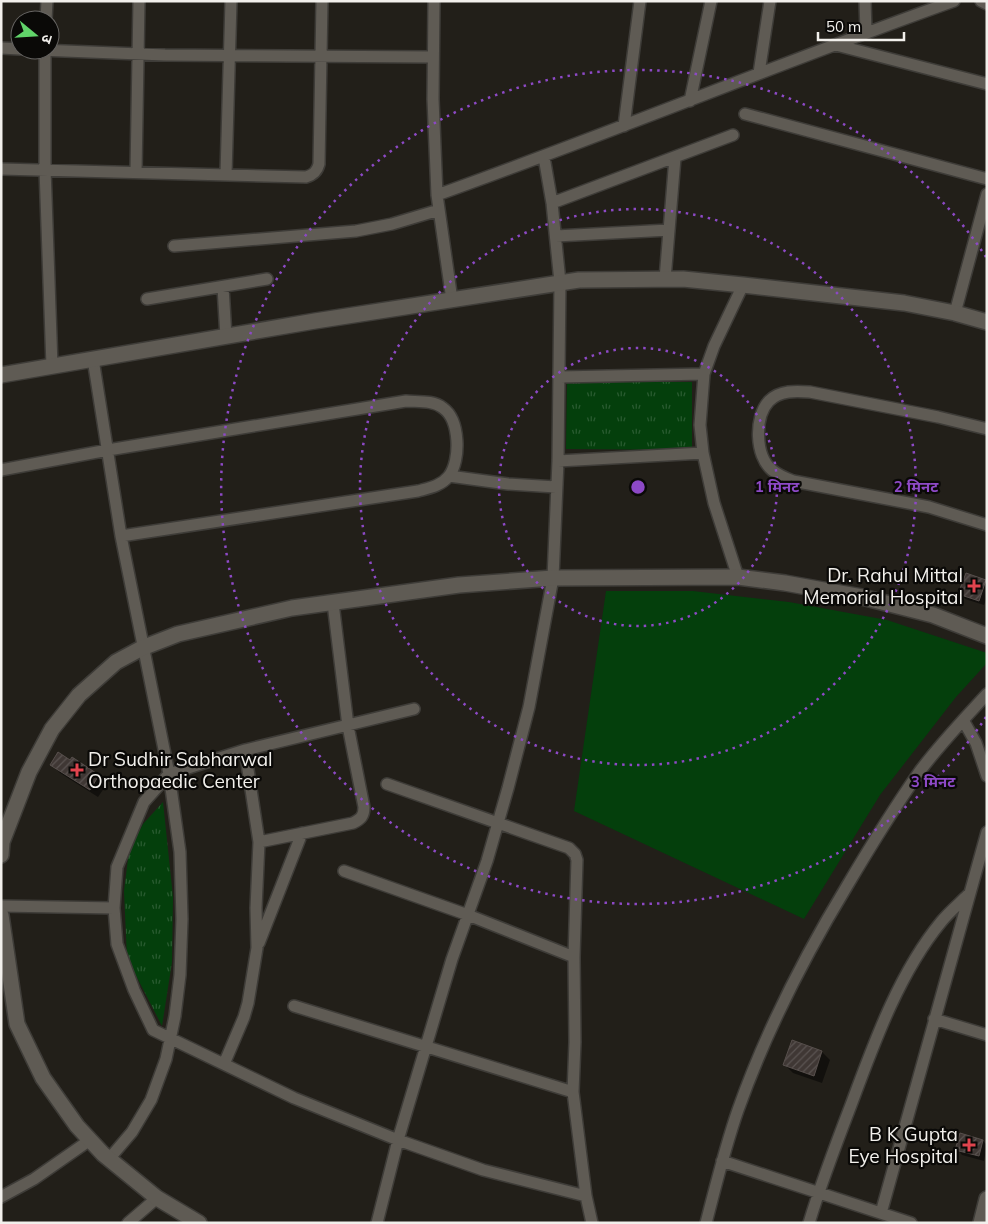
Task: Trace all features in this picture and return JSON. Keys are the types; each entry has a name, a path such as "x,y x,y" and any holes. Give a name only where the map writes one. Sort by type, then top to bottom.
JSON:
{"street":[{"path":"136,172 139,1"},
{"path":"226,174 231,1"},
{"path":"1,169 306,177 313,175 317,170 322,1"},
{"path":"434,1 433,99 437,195 452,300"},
{"path":"624,126 640,1"},
{"path":"690,101 711,1"},
{"path":"759,74 770,1"},
{"path":"865,1 866,32"},
{"path":"437,195 544,157 836,46 866,32 954,1"},
{"path":"981,1 987,4"},
{"path":"836,46 987,84"},
{"path":"60,51 137,54 434,57"},
{"path":"45,60 45,169 52,366"},
{"path":"745,114 987,179"},
{"path":"552,203 733,135"},
{"path":"376,1223 398,1140 452,959 487,860 529,707 553,578 560,377 560,282 552,203 544,157"},
{"path":"665,279 675,158"},
{"path":"955,313 987,194"},
{"path":"174,246 356,231 392,224 438,210"},
{"path":"556,236 669,230"},
{"path":"147,299 267,279"},
{"path":"1,374 579,280 683,279 743,284 904,303 955,313 987,322"},
{"path":"738,577 714,503 703,453 700,425 704,374 714,346 743,284"},
{"path":"223,287 226,336"},
{"path":"93,359 121,536 142,648 169,774 180,852 182,919 180,975 166,1059 151,1100 132,1132 109,1159"},
{"path":"560,377 704,374"},
{"path":"987,429 938,417 810,392 792,391 780,394 769,402 759,423 758,438 763,458 770,469 783,478 929,508 987,525"},
{"path":"1,470 108,450 406,401 427,402 443,408 454,422 458,439 455,458 449,476 436,486 418,491 121,536"},
{"path":"558,461 703,453"},
{"path":"449,476 508,484 556,487"},
{"path":"2,846 29,772 52,729 79,695 116,662 142,648 187,632 292,608 459,585 553,578 738,577 785,582 862,597 933,615 987,636"},
{"path":"259,842 353,823 360,820 364,814 348,726 333,603"},
{"path":"706,1223 722,1161 754,1067 811,946 871,846 920,772 987,694"},
{"path":"414,709 245,750 169,774 144,802 117,867 114,908 117,944 134,990 153,1030 294,1098 398,1140 483,1170 586,1196"},
{"path":"963,720 976,743 987,776"},
{"path":"224,1064 248,1003 257,948 256,908 259,842 245,750"},
{"path":"387,784 569,848 575,854 577,860 573,1092 586,1196 592,1223"},
{"path":"881,1213 987,832"},
{"path":"257,948 302,833"},
{"path":"344,871 468,915 574,957"},
{"path":"809,1223 818,1192 876,1039 895,998 926,942 942,920 969,894"},
{"path":"1,906 114,908"},
{"path":"1,915 17,1024 43,1078 77,1126 109,1159 157,1198 199,1223"},
{"path":"294,1006 573,1092"},
{"path":"934,1019 987,1035"},
{"path":"1,1197 50,1168 90,1140"},
{"path":"722,1161 911,1223"},
{"path":"128,1223 157,1198"},
{"path":"981,1223 987,1199"}],"green space":[{"path":"567,382 692,382 692,450 566,449"},
{"path":"606,591 693,591 789,602 887,620 987,653 987,663 956,697 880,795 804,919 574,811"},
{"path":"163,802 173,897 172,962 162,1026 127,958 124,891 129,851 143,824"}],"building":[{"path":"966,573 986,580 979,601 958,594"},
{"path":"58,752 70,760 72,757 99,775 90,790 50,765"},
{"path":"792,1040 822,1051 814,1076 783,1065"},
{"path":"960,1133 983,1140 979,1156 955,1150"}],"place":[{"name":"Dr. Rahul Mittal Memorial Hospital","path":"974,586"},
{"name":"Dr Sudhir Sabharwal Orthopaedic Center","path":"77,770"},
{"name":"B K Gupta Eye Hospital","path":"969,1145"}]}
